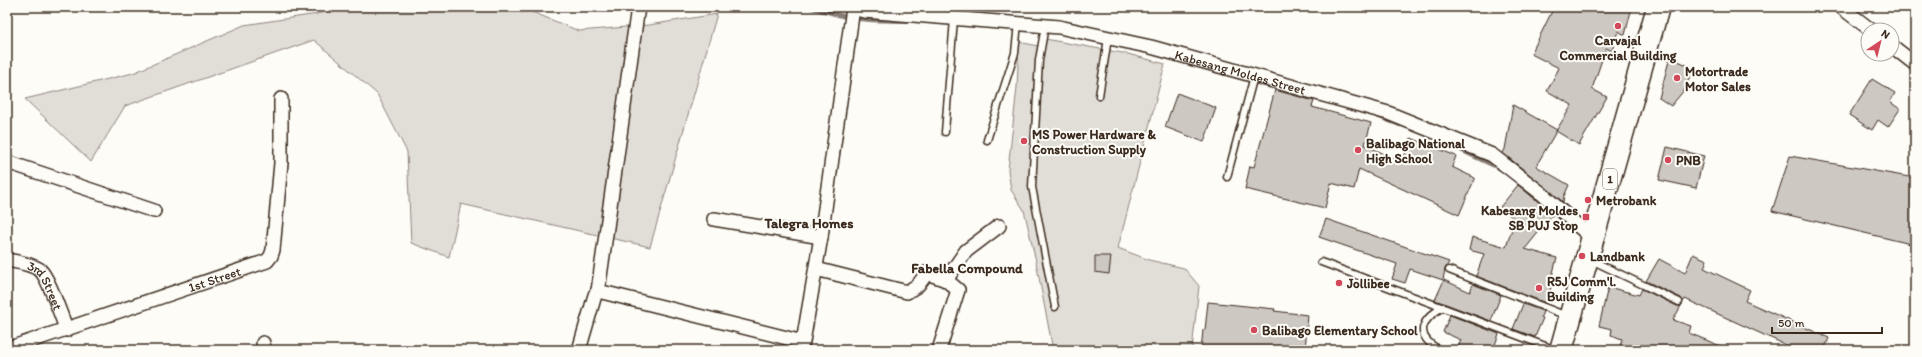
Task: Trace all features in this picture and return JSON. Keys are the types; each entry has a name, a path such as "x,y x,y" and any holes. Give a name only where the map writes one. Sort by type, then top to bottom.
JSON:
{"highway":[{"name":"1","path":"1561,350 1658,7"}],"street":[{"path":"579,350 595,294 598,291 638,7"},
{"path":"1841,7 1861,22"},
{"path":"598,291 802,342 804,341 821,237 852,11"},
{"name":"Kabesang Moldes Street","path":"852,11 1045,26 1151,47 1388,113 1492,155 1541,193 1590,249"},
{"path":"1900,52 1915,64"},
{"name":"1st Street","path":"7,349 67,330 267,261 273,250 281,163 280,99"},
{"path":"7,162 154,211"},
{"path":"714,219 821,237"},
{"path":"946,280 966,251 999,226"},
{"name":"3rd Street","path":"7,260 40,270 67,330"},
{"path":"816,270 907,292 918,285 927,273 946,280 958,290 939,350"}],"lane":[{"path":"945,132 954,19"},
{"path":"987,140 1015,52 1018,23"},
{"path":"1045,26 1039,60 1032,187 1055,307"},
{"path":"1099,96 1108,38"},
{"path":"1227,177 1254,76"},
{"path":"1590,249 1679,302"},
{"path":"1321,262 1556,350"},
{"path":"1449,270 1570,317"},
{"path":"1440,350 1428,342 1423,336 1423,327 1426,319 1443,307"}],"shaded area":[{"path":"339,7 520,7 579,31 649,25 717,14 650,247 461,204 449,257 411,243 407,152 377,94 314,40 125,106 91,162 25,99 133,73 244,25 317,14"},
{"path":"1045,39 1128,54 1165,64 1118,248 1149,260 1184,268 1199,286 1192,350 1053,350 1035,257 1024,210 1011,190 1008,170 1017,87 1019,42 1038,46"}],"building":[{"path":"1554,7 1632,7 1625,35 1618,31 1612,51 1606,48 1592,89 1607,97 1579,145 1556,131 1572,105 1547,91 1559,68 1531,54"},
{"name":"Motortrade Motor Sales","path":"1670,57 1693,68 1685,89 1671,106 1659,98"},
{"path":"1872,79 1895,93 1890,102 1900,109 1888,127 1878,120 1872,130 1849,115"},
{"name":"Balibago National High School","path":"1275,90 1314,101 1312,107 1371,123 1365,145 1402,162 1411,138 1456,156 1452,167 1475,178 1459,215 1359,169 1354,189 1331,183 1325,208 1245,189 1250,166 1254,167"},
{"path":"1177,93 1216,108 1204,142 1165,127"},
{"path":"1513,105 1557,130 1536,166 1569,185 1563,202 1503,153"},
{"path":"1667,147 1704,156 1696,188 1659,180"},
{"path":"1790,156 1915,178 1915,245 1772,211"},
{"path":"1518,185 1553,214 1525,249 1557,258 1551,280 1553,281 1546,303 1476,276 1484,254 1469,250 1472,237 1506,247 1515,220 1500,207"},
{"path":"1326,219 1449,262 1445,269 1443,280 1410,269 1405,283 1392,279 1397,264 1319,237"},
{"path":"1693,254 1707,260 1704,268 1750,290 1745,301 1829,338 1824,350 1797,350 1685,299 1683,302 1681,298 1646,281 1659,259 1685,273"},
{"path":"1095,256 1111,256 1109,274 1095,272"},
{"path":"1444,280 1470,292 1473,284 1501,295 1491,321 1435,300"},
{"path":"1608,287 1639,295 1642,289 1677,306 1681,306 1673,320 1691,326 1689,333 1730,350 1619,350 1622,339 1611,335 1612,329 1599,326"},
{"name":"Balibago Elementary School","path":"1208,302 1275,309 1274,311 1308,315 1305,350 1201,350"},
{"path":"1523,304 1543,311 1541,317 1543,318 1535,337 1513,329"},
{"path":"1450,315 1499,334 1493,350 1457,350 1461,340 1443,332"}],"waterway":[{"path":"810,7 850,18 908,21"},
{"path":"1377,116 1400,125"},
{"path":"1446,143 1501,169"},
{"path":"1528,191 1568,225"}],"place":[{"name":"Carvajal Commercial Building","path":"1618,26"},
{"name":"Motortrade Motor Sales","path":"1677,78"},
{"name":"MS Power Hardware & Construction Supply","path":"1024,141"},
{"name":"Balibago National High School","path":"1358,150"},
{"name":"PNB","path":"1668,160"},
{"name":"Metrobank","path":"1588,200"},
{"name":"Kabesang Moldes SB PUJ Stop","path":"1586,217"},
{"name":"Landbank","path":"1582,256"},
{"name":"Jollibee","path":"1339,283"},
{"name":"R5J Comm'l. Building","path":"1539,288"},
{"name":"Balibago Elementary School","path":"1254,330"}],"district":[{"name":"Talegra Homes","path":"809,223"},
{"name":"Fabella Compound","path":"967,268"}]}
